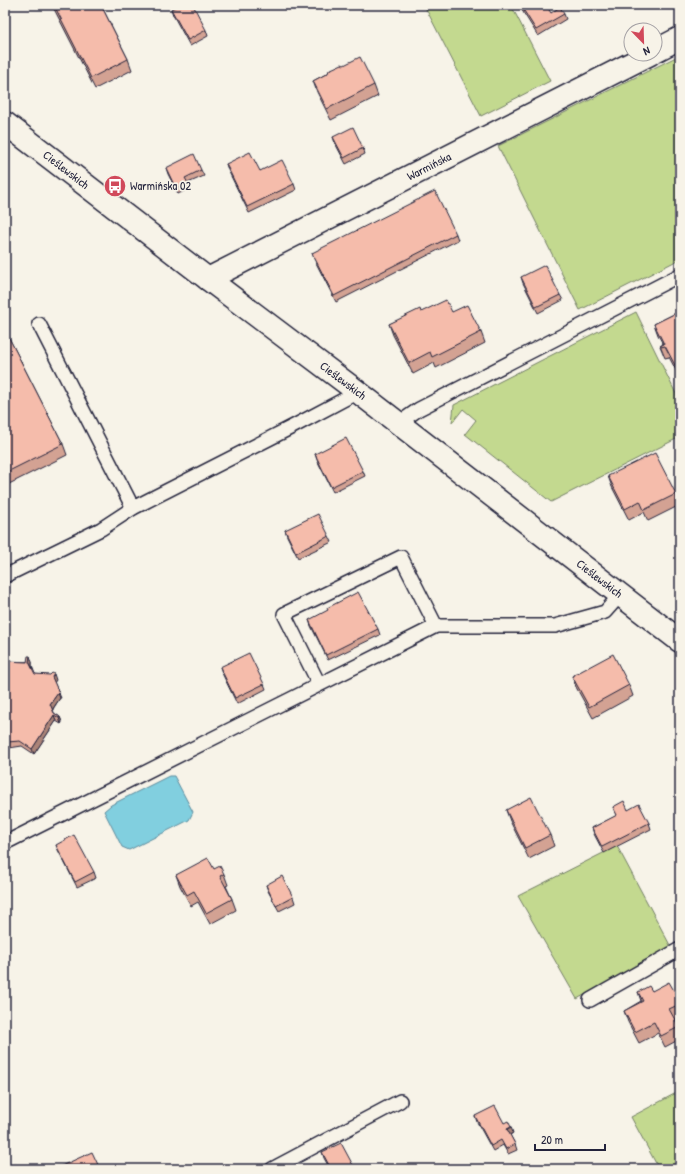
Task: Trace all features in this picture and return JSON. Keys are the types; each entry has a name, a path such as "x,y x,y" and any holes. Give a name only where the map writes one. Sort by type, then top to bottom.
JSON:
{"street":[{"path":"663,47 680,38"},
{"name":"Warmińska","path":"208,279 634,62"},
{"name":"Cieślewskich","path":"5,123 399,423 680,641"}],"lane":[{"path":"399,423 419,409 680,275"},
{"path":"39,324 133,508"},
{"path":"5,576 100,529 133,508 358,392"},
{"path":"319,684 284,614 402,557 436,626"},
{"path":"5,843 436,626 555,626 605,612 620,595"},
{"path":"590,1000 680,949"},
{"path":"272,1169 400,1101"}],"green space":[{"path":"424,5 511,5 550,81 481,116"},
{"path":"680,55 680,259 580,310 498,146"},
{"path":"636,312 680,402 680,437 551,502 465,434 476,420 463,409 452,423 454,405"},
{"path":"617,846 671,947 577,999 518,896"},
{"path":"680,1091 680,1169 659,1169 631,1117"}],"water":[{"path":"169,776 174,776 193,812 189,820 129,850 122,847 104,811 111,805"}],"building":[{"path":"54,5 101,5 128,59 91,78"},
{"path":"179,5 193,5 206,30 188,40 171,9"},
{"path":"546,5 551,13 560,7 564,14 536,30 521,6"},
{"path":"360,57 374,85 327,109 313,81 328,73 329,70"},
{"path":"353,127 363,148 344,158 333,137"},
{"path":"250,152 260,171 282,160 294,184 247,207 226,164"},
{"path":"194,154 201,170 185,178 188,183 176,189 166,168"},
{"path":"435,191 456,234 334,296 312,253"},
{"path":"545,265 560,295 536,307 521,277"},
{"path":"446,300 452,312 467,305 481,332 432,357 430,352 409,363 389,324 420,309 421,312"},
{"path":"680,311 680,365 676,367 665,346 660,346 664,344 654,324"},
{"path":"5,330 63,444 5,473"},
{"path":"346,438 363,471 331,487 315,454"},
{"path":"655,453 676,494 644,510 640,501 625,509 608,476"},
{"path":"318,514 329,536 296,553 285,530"},
{"path":"358,592 378,629 326,655 309,620 328,610 327,608"},
{"path":"249,653 264,684 235,698 220,667"},
{"path":"613,654 629,685 589,707 572,676"},
{"path":"28,656 30,656 29,662 35,674 54,674 52,677 59,693 50,704 54,713 60,717 59,718 54,715 32,749 20,741 7,742 5,738 5,723 8,718 5,712 5,661 27,662"},
{"path":"531,797 550,835 525,848 506,810"},
{"path":"624,801 628,810 639,804 649,823 602,847 592,828 617,815 613,807"},
{"path":"74,835 94,872 75,882 56,845"},
{"path":"208,858 214,869 220,866 224,874 220,876 232,899 206,913 194,891 187,895 176,875"},
{"path":"282,876 293,897 276,906 266,885"},
{"path":"669,982 676,994 680,995 680,1004 669,1009 679,1027 661,1036 654,1022 635,1032 624,1011 643,1001 638,992 649,986 652,991"},
{"path":"495,1106 504,1123 508,1121 511,1127 507,1129 515,1144 506,1149 501,1140 491,1146 475,1116"},
{"path":"341,1143 355,1169 331,1169 322,1152"},
{"path":"92,1152 100,1169 57,1168"},
{"path":"16,1164 19,1169 6,1169"}],"place":[{"name":"Warmińska 02","path":"115,186"}]}
